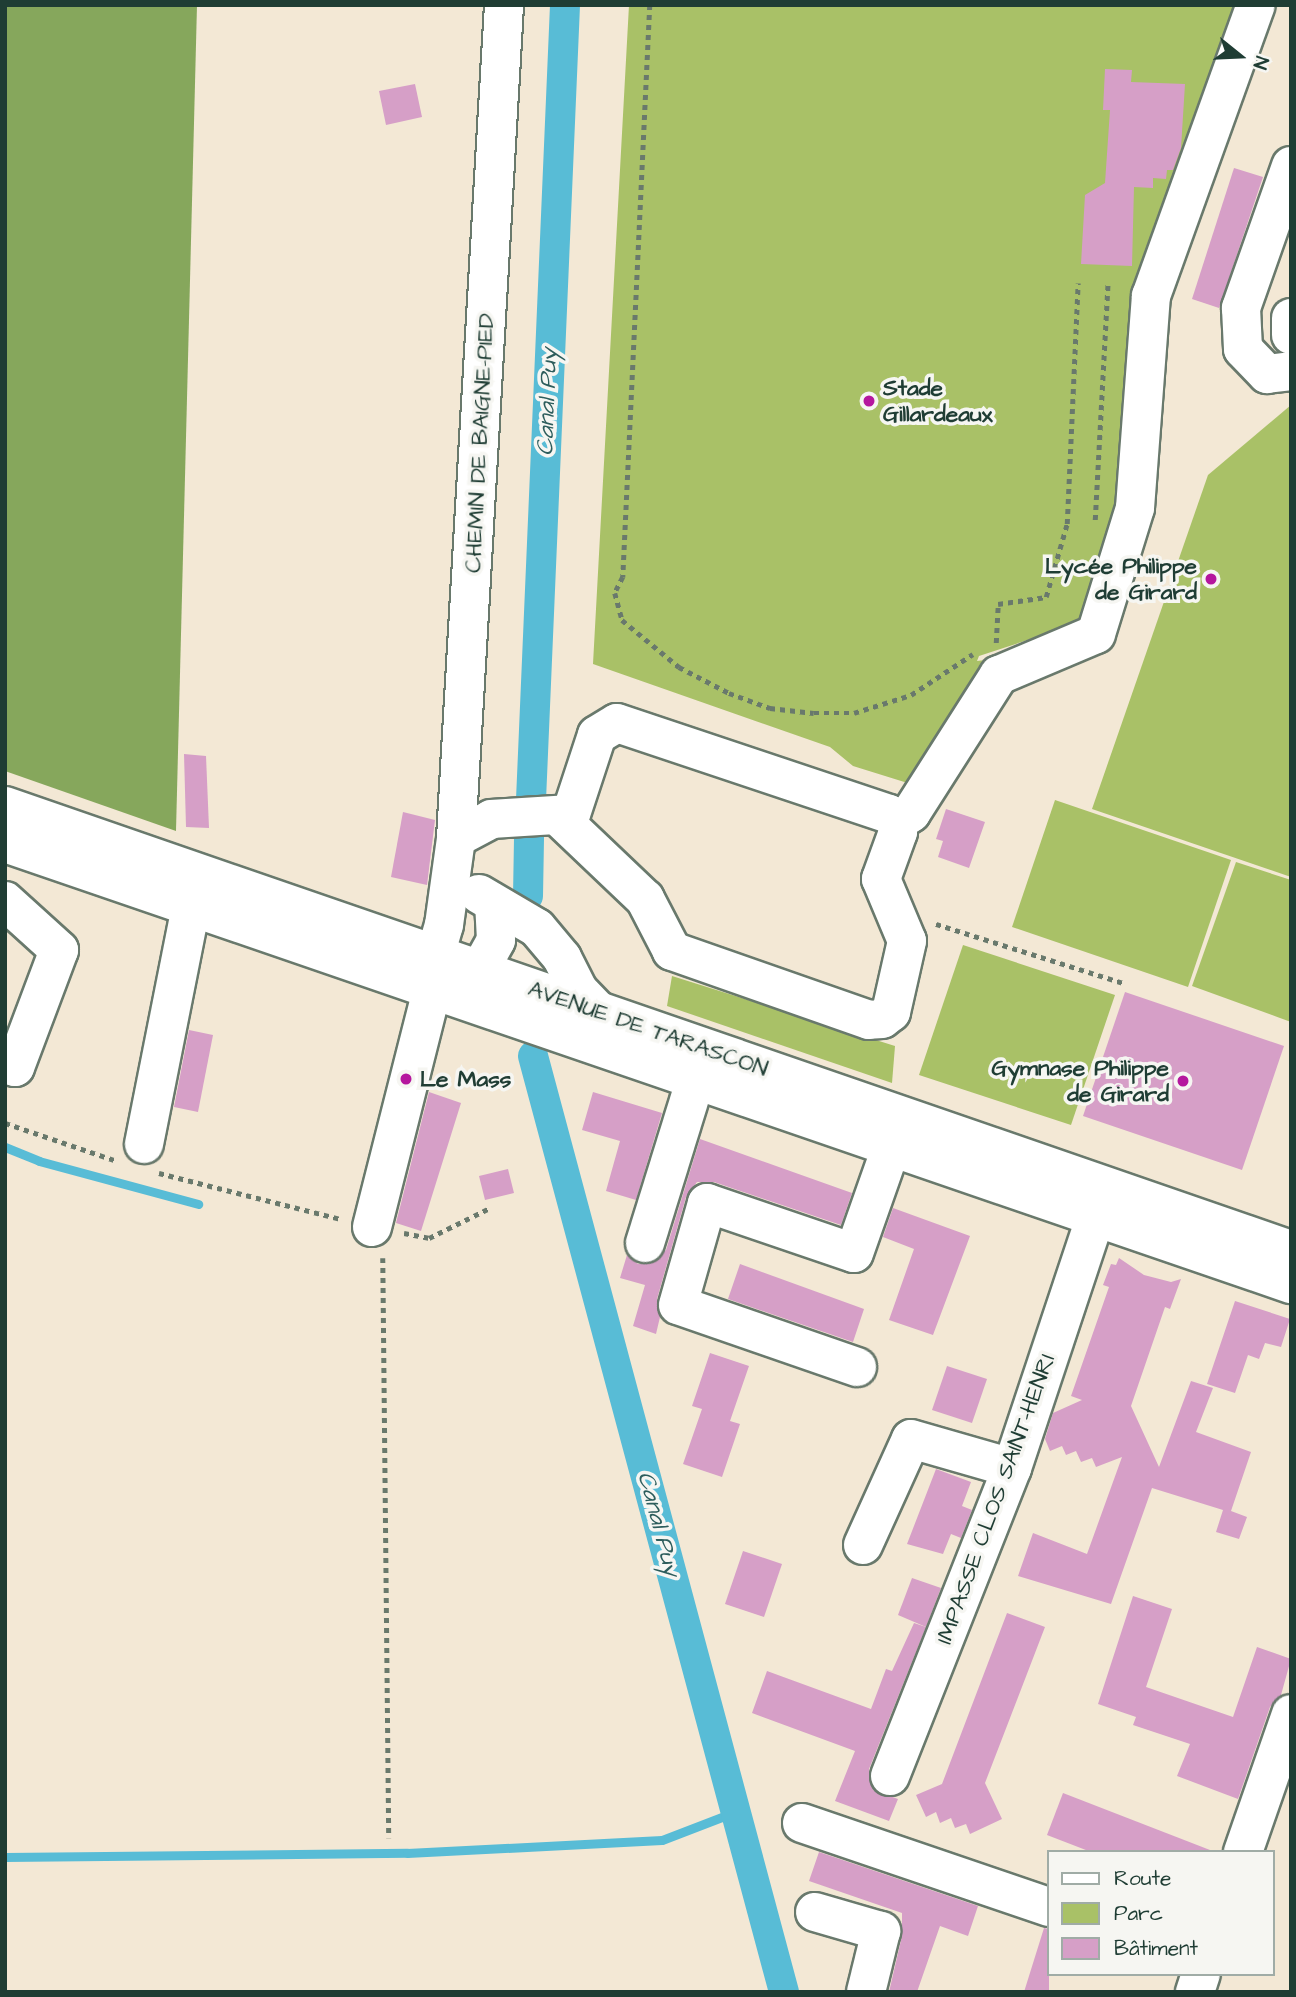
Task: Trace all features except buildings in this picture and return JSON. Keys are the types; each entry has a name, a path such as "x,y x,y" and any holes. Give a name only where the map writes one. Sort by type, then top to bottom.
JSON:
{"main road":[{"name":"CHEMIN DE BAIGNE-PIED","path":"453,982 452,880 504,5"},
{"path":"559,817 645,899 672,951 869,1020 882,1019 891,1012 905,960 907,941 881,879 897,821 919,802 1001,653 1096,634 1135,508 1152,296 1256,5"},
{"path":"1291,166 1241,308 1243,349 1267,374 1291,371"},
{"path":"1291,318 1291,335"},
{"path":"456,838 491,820 571,814 577,804 597,735 617,723 889,814 897,821"},
{"name":"AVENUE DE TARASCON","path":"5,806 453,982 695,1081 1291,1284"},
{"name":"AVENUE DE TARASCON","path":"5,843 191,907 453,982 600,1013 1291,1250"},
{"path":"452,880 537,928 557,951 578,990 600,1013"},
{"path":"5,901 59,950 15,1067 5,1064"},
{"path":"377,1228 453,982 496,940 494,904"},
{"path":"138,1159 191,907"},
{"path":"645,1243 695,1081"},
{"path":"857,1367 678,1305 708,1203 854,1253 891,1148"},
{"name":"IMPASSE CLOS SAINT-HENRI","path":"890,1776 1012,1468 1095,1218"},
{"path":"863,1545 911,1439 1012,1468"},
{"path":"1244,1850 1291,1714"},
{"path":"802,1823 1048,1907"},
{"path":"815,1912 881,1931 866,1992"}],"path":[{"path":"650,5 623,577 615,593 622,620 679,667 729,692 770,708 814,713 854,713 911,695 965,658 1001,653 998,604 1046,597 1067,523 1078,283"},
{"path":"1094,527 1108,282"},
{"path":"892,910 1123,983"},
{"path":"5,1123 377,1228 429,1238 488,1209"},
{"path":"377,1228 389,1838"}],"green space":[{"path":"5,5 197,5 176,831 5,771"},
{"name":"Stade Gillardeaux","path":"629,5 1247,5 1228,56 1120,507 1082,622 979,656 977,661 985,660 914,785 853,766 830,747 593,664"},
{"path":"1291,405 1291,877 1092,809 1208,475"},
{"path":"1055,800 1231,860 1188,987 1012,927"},
{"path":"1236,862 1291,880 1291,1022 1192,986"},
{"path":"963,945 1115,995 1071,1125 919,1075"},
{"path":"672,976 895,1046 892,1083 667,1006"}],"waterway":[{"name":"Canal Puy","path":"531,800 565,5"},
{"name":"Canal Puy","path":"528,896 529,836"},
{"name":"Canal Puy","path":"533,1056 784,1992"},
{"path":"5,1147 39,1161 198,1204"},
{"path":"5,1857 407,1853 662,1840 735,1812"}],"place":[{"name":"Stade Gillardeaux","path":"869,401"},
{"name":"Lycée Philippe de Girard","path":"1211,579"},
{"name":"Le Mass","path":"406,1079"},
{"name":"Gymnase Philippe de Girard","path":"1183,1081"}]}
